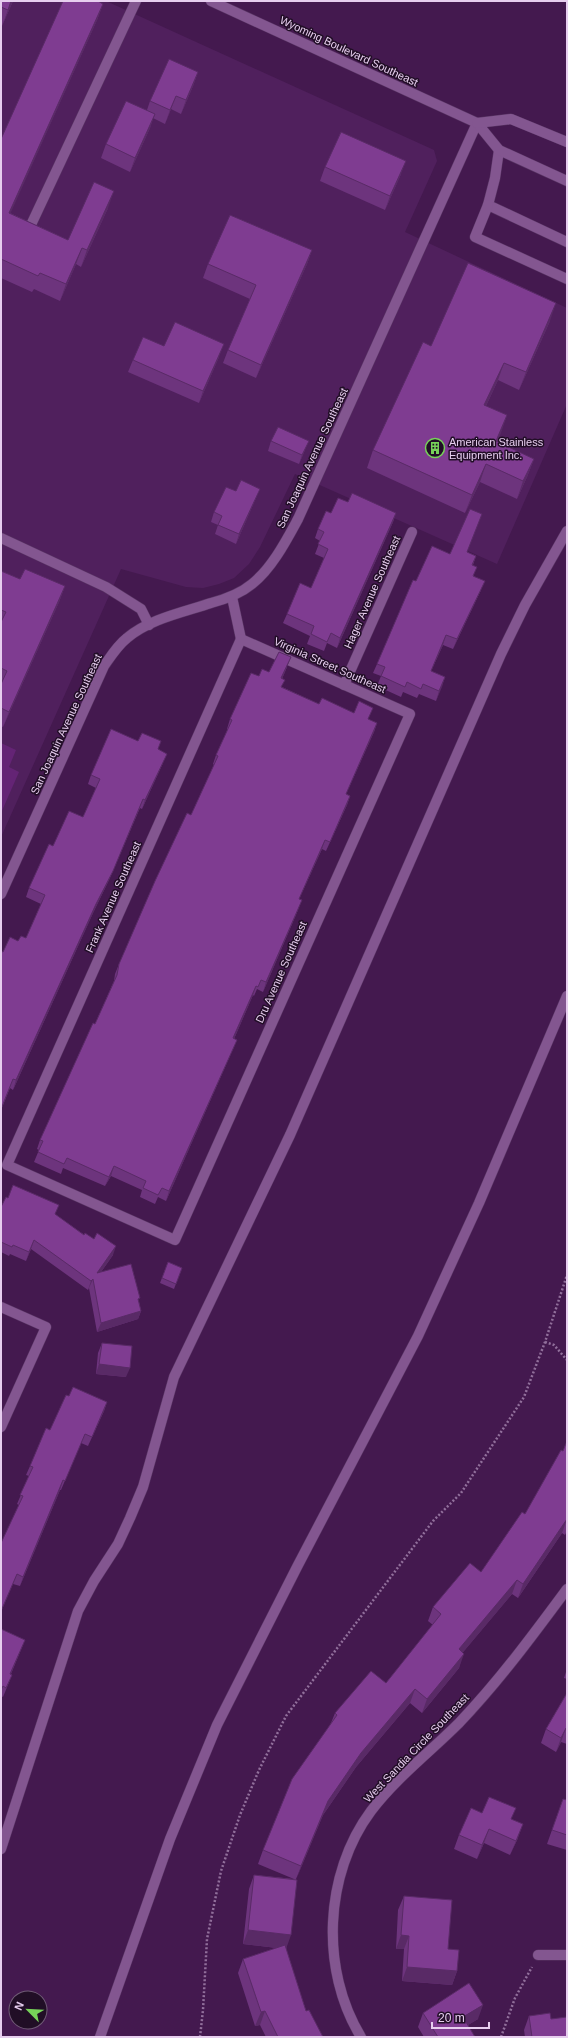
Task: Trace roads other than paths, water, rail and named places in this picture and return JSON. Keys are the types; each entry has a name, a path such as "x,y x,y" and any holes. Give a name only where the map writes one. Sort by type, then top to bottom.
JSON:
{"street":[{"path":"30,226 136,1"},
{"name":"Wyoming Boulevard Southeast","path":"211,1 477,123 500,150 567,181"},
{"path":"477,123 511,119 567,142"},
{"name":"San Joaquin Avenue Southeast","path":"1,894 104,666 116,649 128,637 149,625 232,597 253,584 269,566 298,519 477,123"},
{"path":"500,150 496,178 488,205 474,237 567,278"},
{"path":"488,205 567,242"},
{"path":"1,1848 78,1611 94,1581 118,1544 143,1487 174,1377 290,1135 501,654 525,605 567,531"},
{"name":"Hager Avenue Southeast","path":"344,684 412,532"},
{"path":"1,538 106,587 141,609 149,625"},
{"path":"232,597 241,639"},
{"name":"Virginia Street Southeast","path":"241,639 410,714"},
{"name":"Frank Avenue Southeast","path":"175,1240 7,1165 241,639"},
{"name":"Dru Avenue Southeast","path":"175,1240 410,714"},
{"path":"100,2037 170,1839 217,1725 297,1566 418,1336 485,1189 567,996"},
{"path":"1,1307 46,1327 1,1427"},
{"name":"West Sandia Circle Southeast","path":"361,2037 346,2006 336,1970 332,1939 340,1880 354,1838 371,1811 393,1786 459,1723 495,1682 567,1589"},
{"path":"538,1955 567,1955"}],"place":[{"name":"American Stainless Equipment Inc.","path":"435,448"}]}
